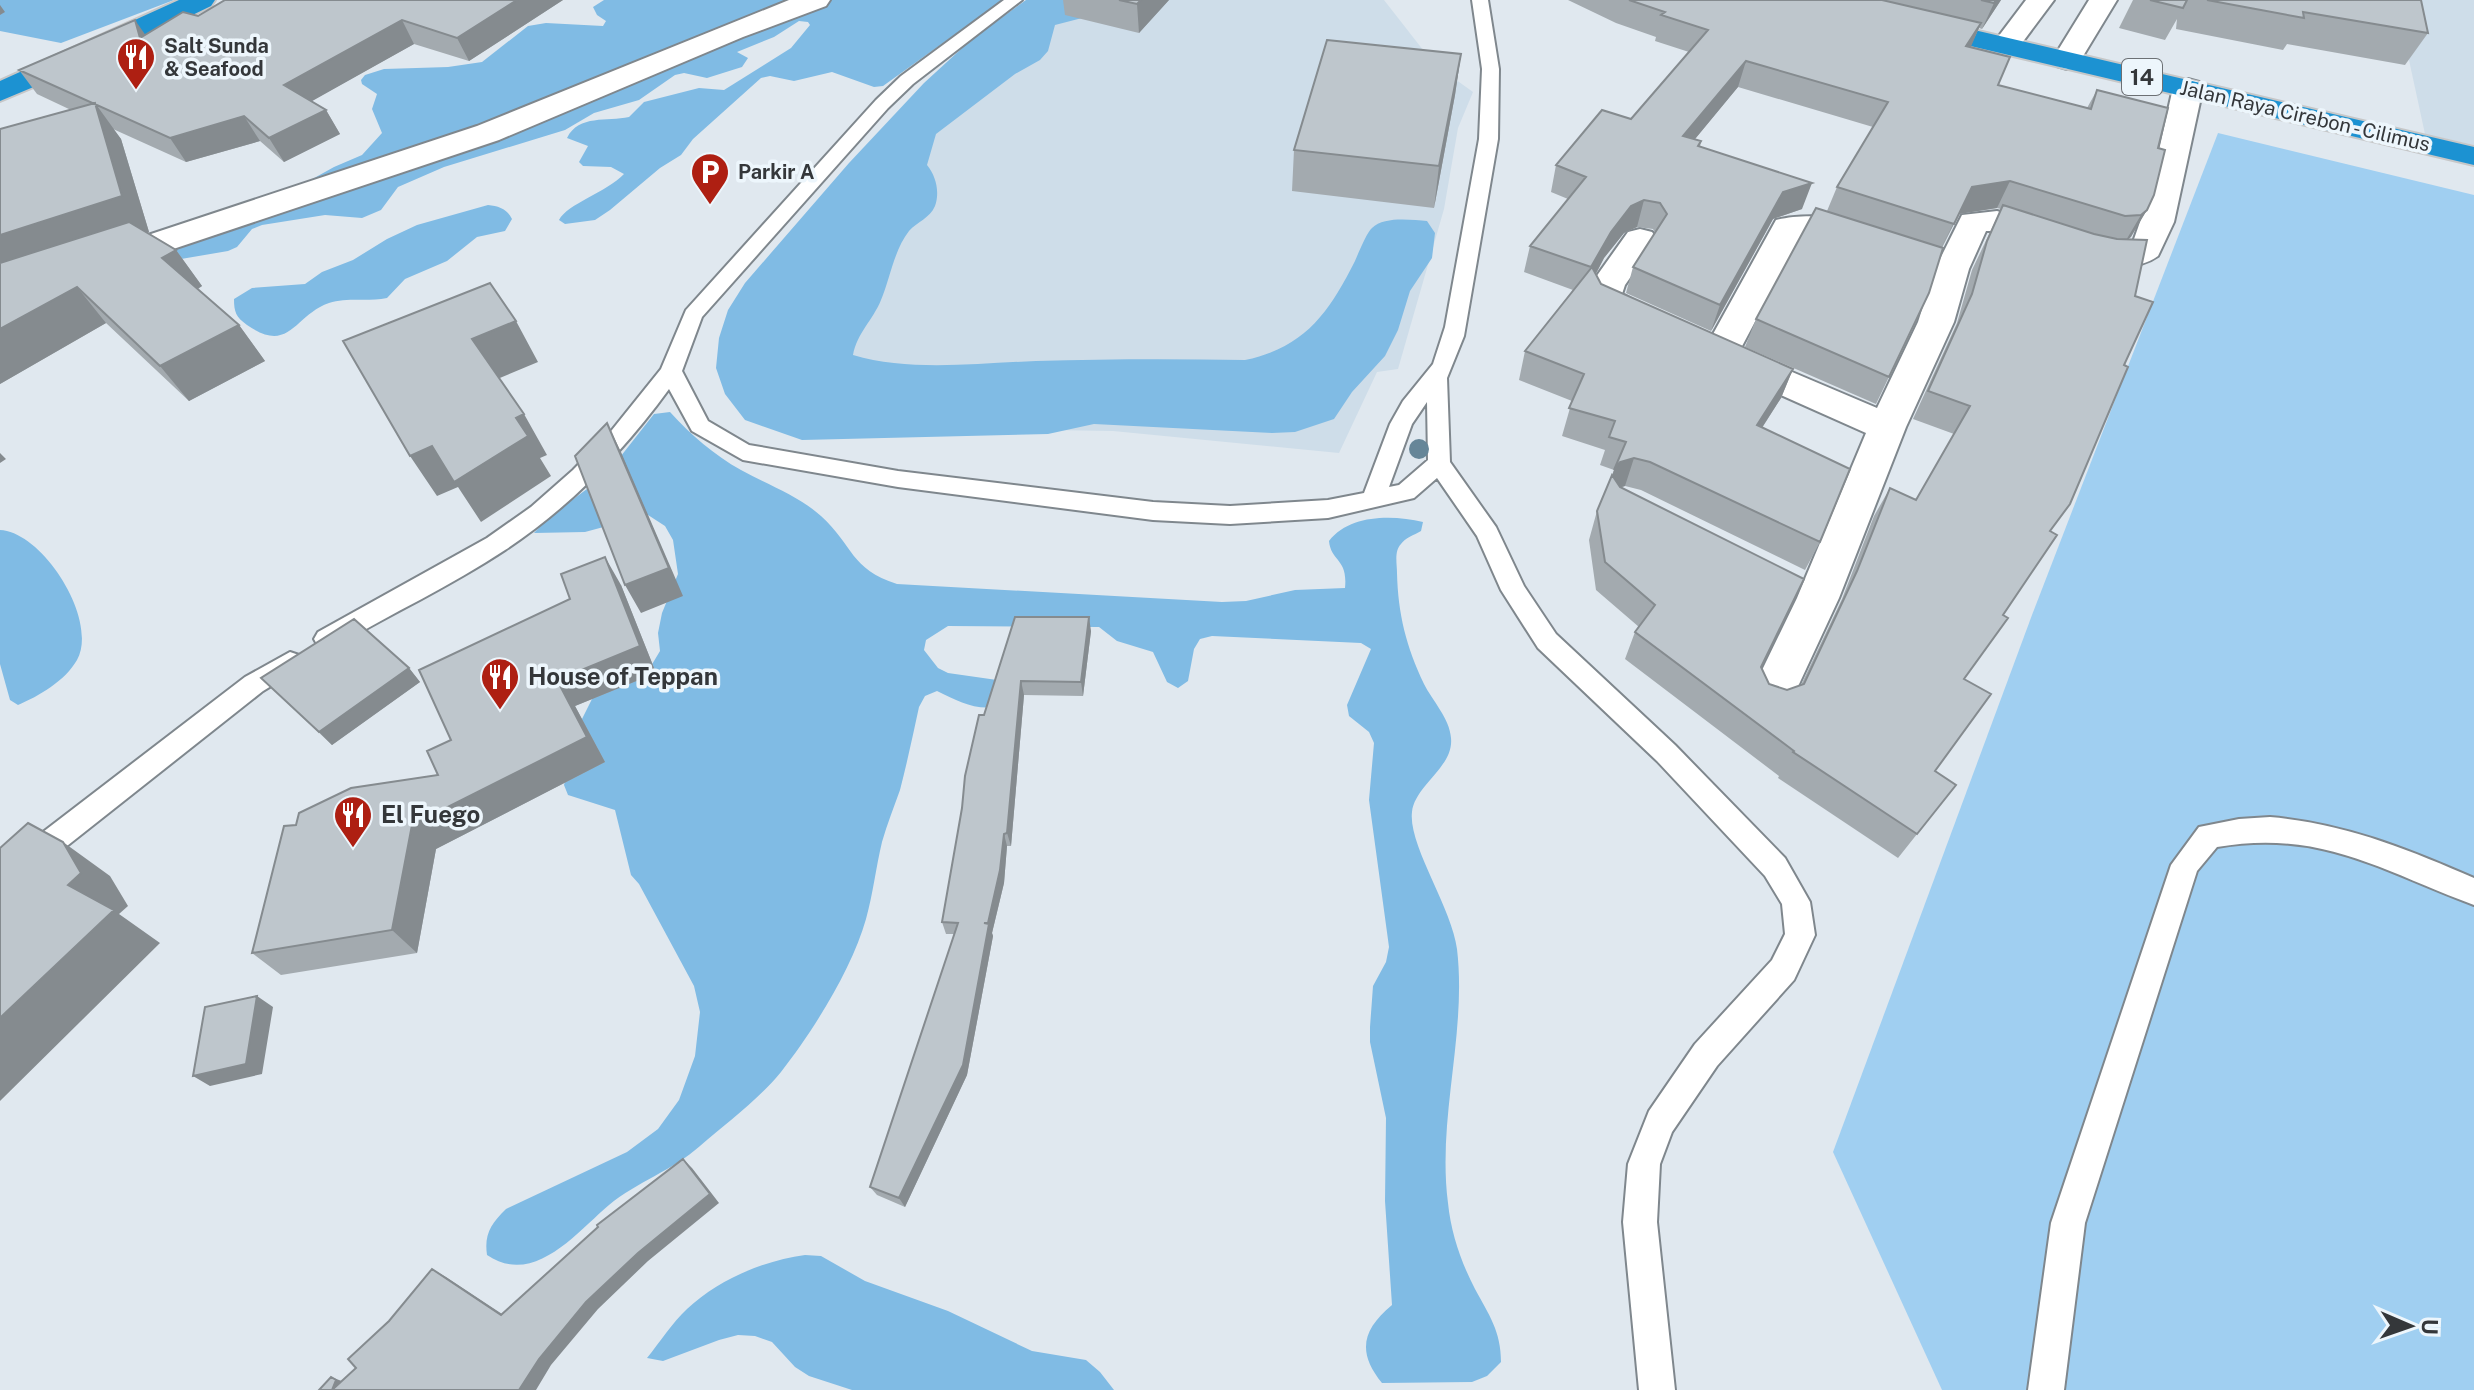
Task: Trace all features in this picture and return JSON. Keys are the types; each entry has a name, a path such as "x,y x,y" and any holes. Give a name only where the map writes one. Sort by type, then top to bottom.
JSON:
{"highway":[{"path":"0,92 100,49 201,0"},
{"name":"Jalan Raya Cirebon - Cilimus","path":"1810,0 2474,156"}],"street":[{"path":"0,296 488,133 733,29 816,0"},
{"path":"2006,45 2040,0"},
{"path":"2067,60 2103,0"},
{"path":"1924,259 1980,220 1997,221 2104,256 2122,258 2149,247 2166,190 2188,88"},
{"path":"1697,344 1788,227 1803,222 1822,225 1924,259"},
{"path":"1640,239 1608,284 1604,296 1614,307 1887,427"},
{"path":"1772,695 1805,591 1936,322 1924,259"}],"lane":[{"path":"0,882 254,684 518,529 571,486 621,434 671,371 693,315 882,104 907,80 1014,0"},
{"path":"1373,500 1407,412 1437,380 1449,354 1477,215 1494,73 1488,28 1480,0"},
{"path":"671,371 700,426 743,452 898,479 1153,511 1230,515 1328,509 1406,492 1439,463"},
{"path":"1437,380 1439,463 1488,533 1513,590 1547,641 1666,753 1764,855 1796,902 1800,935 1783,970 1706,1055 1660,1122 1644,1164 1640,1222 1657,1390"},
{"path":"2046,1390 2068,1223 2185,865 2209,836 2266,828 2320,833 2401,859 2474,892"}],"shaded area":[{"path":"0,0 174,0 61,43 0,31"},
{"path":"604,0 1003,0 883,86 874,87 832,72 794,81 770,76 761,78 693,139 681,155 595,220 565,224 559,220 570,209 624,174 611,167 583,166 579,162 588,146 567,138 572,130 594,120 629,117 644,102 699,88 724,90 791,48 810,25 808,22 799,21 774,37 737,52 748,58 742,67 707,78 684,73 675,75 639,100 594,113 565,130 444,167 398,187 381,210 362,218 325,215 262,225 252,229 237,247 228,251 140,266 137,255 262,207 362,155 382,133 372,109 377,94 362,84 365,75 384,69 448,67 482,62 528,26 546,23 603,26 606,21 597,15 593,7"},
{"path":"1026,0 1094,0 1086,17 1055,25 1048,51 1040,60 1015,74 936,134 927,165 936,184 935,206 904,239 881,300 853,355 920,365 1088,360 1245,360 1284,346 1312,326 1335,297 1365,238 1377,224 1391,220 1427,221 1435,233 1432,258 1410,291 1398,330 1385,356 1352,392 1334,419 1295,432 1272,433 1094,424 1048,434 802,440 745,420 725,394 716,368 719,338 728,310 745,283 849,163 924,83 972,39"},
{"path":"1034,0 1384,0 1434,64 1473,92 1458,128 1444,209 1398,369 1377,372 1339,453 1113,431 794,426 735,325"},
{"path":"2396,0 2474,0 2474,145 2425,134"},
{"path":"2218,133 2474,195 2474,1390 1942,1390 1833,1152 2032,615"},
{"path":"488,205 502,209 512,219 505,231 477,237 447,261 405,279 387,298 329,303 291,330 273,336 247,325 236,314 234,299 252,288 305,284 322,272 353,260 417,225"},
{"path":"670,412 721,458 812,509 832,527 861,564 897,584 1246,601 1295,590 1345,588 1342,565 1330,548 1329,541 1338,532 1360,521 1373,519 1399,518 1423,522 1421,531 1405,540 1397,550 1399,602 1412,656 1447,724 1451,738 1447,758 1415,802 1413,826 1457,949 1458,1012 1446,1139 1449,1214 1457,1247 1499,1341 1501,1362 1487,1376 1472,1382 1382,1383 1366,1351 1366,1342 1374,1323 1392,1305 1385,1201 1386,1118 1370,1042 1373,986 1386,962 1389,947 1369,800 1374,743 1369,732 1349,716 1347,705 1371,649 1361,643 1212,636 1200,639 1194,649 1188,681 1178,688 1167,682 1153,652 1117,641 1099,627 948,626 926,640 924,650 938,668 948,673 997,680 996,707 973,706 937,691 925,696 919,707 900,790 882,842 860,938 830,999 793,1056 763,1092 700,1146 620,1197 553,1252 538,1261 521,1265 504,1263 487,1255 490,1230 506,1209 627,1152 658,1129 679,1100 695,1056 700,1012 694,986 639,884 631,875 615,810 568,795 564,785 581,721 592,699 601,690 626,686 648,671 660,651 658,633 662,613 678,574 673,540 665,526 648,515 585,532 534,533 549,517 606,475 654,414"},
{"path":"0,530 17,535 49,561 74,602 80,623 82,643 72,668 51,687 18,705 10,700 0,664"},
{"path":"805,1255 821,1256 865,1281 948,1311 1032,1351 1086,1360 1114,1390 852,1390 809,1376 795,1367 772,1342 755,1336 738,1335 719,1340 663,1361 647,1358 682,1314 713,1289 758,1267"}],"building":[{"path":"225,0 517,0 457,38 402,20 284,85 326,110 269,138 244,116 170,138 19,70 135,20 140,38 183,12 198,16"},
{"path":"1119,0 1141,0 1137,4"},
{"path":"1629,0 1882,0 1981,23 1966,46 2010,57 1998,85 2091,109 2097,90 2168,108 2158,148 2165,150 2154,195 2141,215 2125,216 2010,181 1972,187 1954,224 1837,187 1888,102 1746,61 1683,136 1701,141 1698,146 1812,183 1783,192 1720,305 1633,267 1667,214 1660,203 1644,200 1631,206 1611,232 1591,267 1530,246 1586,177 1556,165 1602,110 1631,119 1708,30 1661,15 1665,12"},
{"path":"2150,0 2187,0 2183,8"},
{"path":"2207,0 2421,0 2428,33 2303,12 2304,18"},
{"path":"1327,40 1461,54 1439,166 1294,150"},
{"path":"95,103 122,196 0,235 0,129"},
{"path":"2003,205 2094,234 2147,240 2135,296 2153,302 2124,365 2128,367 2070,504 2050,531 2057,535 2003,615 2008,618 1964,679 1991,694 1935,771 1956,785 1917,834 1793,752 1635,632 1655,605 1605,562 1597,511 1612,475 1620,487 1804,579 1761,667 1769,684 1787,690 1804,684 1857,571 1890,488 1916,500 1970,406 1928,391 1972,294 1987,241"},
{"path":"1816,208 1943,248 1929,293 1889,377 1756,319"},
{"path":"129,222 176,250 162,258 239,325 160,366 77,287 0,329 0,263"},
{"path":"1592,267 1601,284 1793,369 1757,425 1850,469 1820,542 1650,462 1634,458 1620,462 1614,470 1626,442 1609,437 1615,421 1569,408 1584,374 1525,351"},
{"path":"490,283 516,321 472,339 524,414 516,418 528,436 454,482 432,446 410,456 343,341"},
{"path":"607,423 669,568 625,585 575,456"},
{"path":"605,557 640,646 557,680 587,737 412,825 392,930 252,953 284,826 296,825 299,813 351,788 438,775 427,751 451,740 419,670 570,599 561,574"},
{"path":"1015,617 1089,617 1081,682 1021,681 1007,833 1004,834 1000,870 988,923 984,923 989,924 963,1065 899,1198 870,1187 958,923 942,922 965,776 979,715 984,715"},
{"path":"354,619 409,668 319,732 261,678"},
{"path":"28,823 63,842 81,873 68,885 114,910 0,1018 0,848"},
{"path":"257,996 246,1064 193,1076 205,1007"},
{"path":"683,1159 710,1194 638,1253 586,1302 539,1359 519,1390 332,1390 356,1368 348,1359 389,1321 432,1269 501,1315 597,1225"},
{"path":"331,1377 336,1380 332,1390 319,1390"}],"place":[{"name":"Salt Sunda & Seafood","path":"136,91"},
{"name":"Parkir A","path":"710,206"},
{"name":"House of Teppan","path":"500,711"},
{"name":"El Fuego","path":"353,849"}]}
